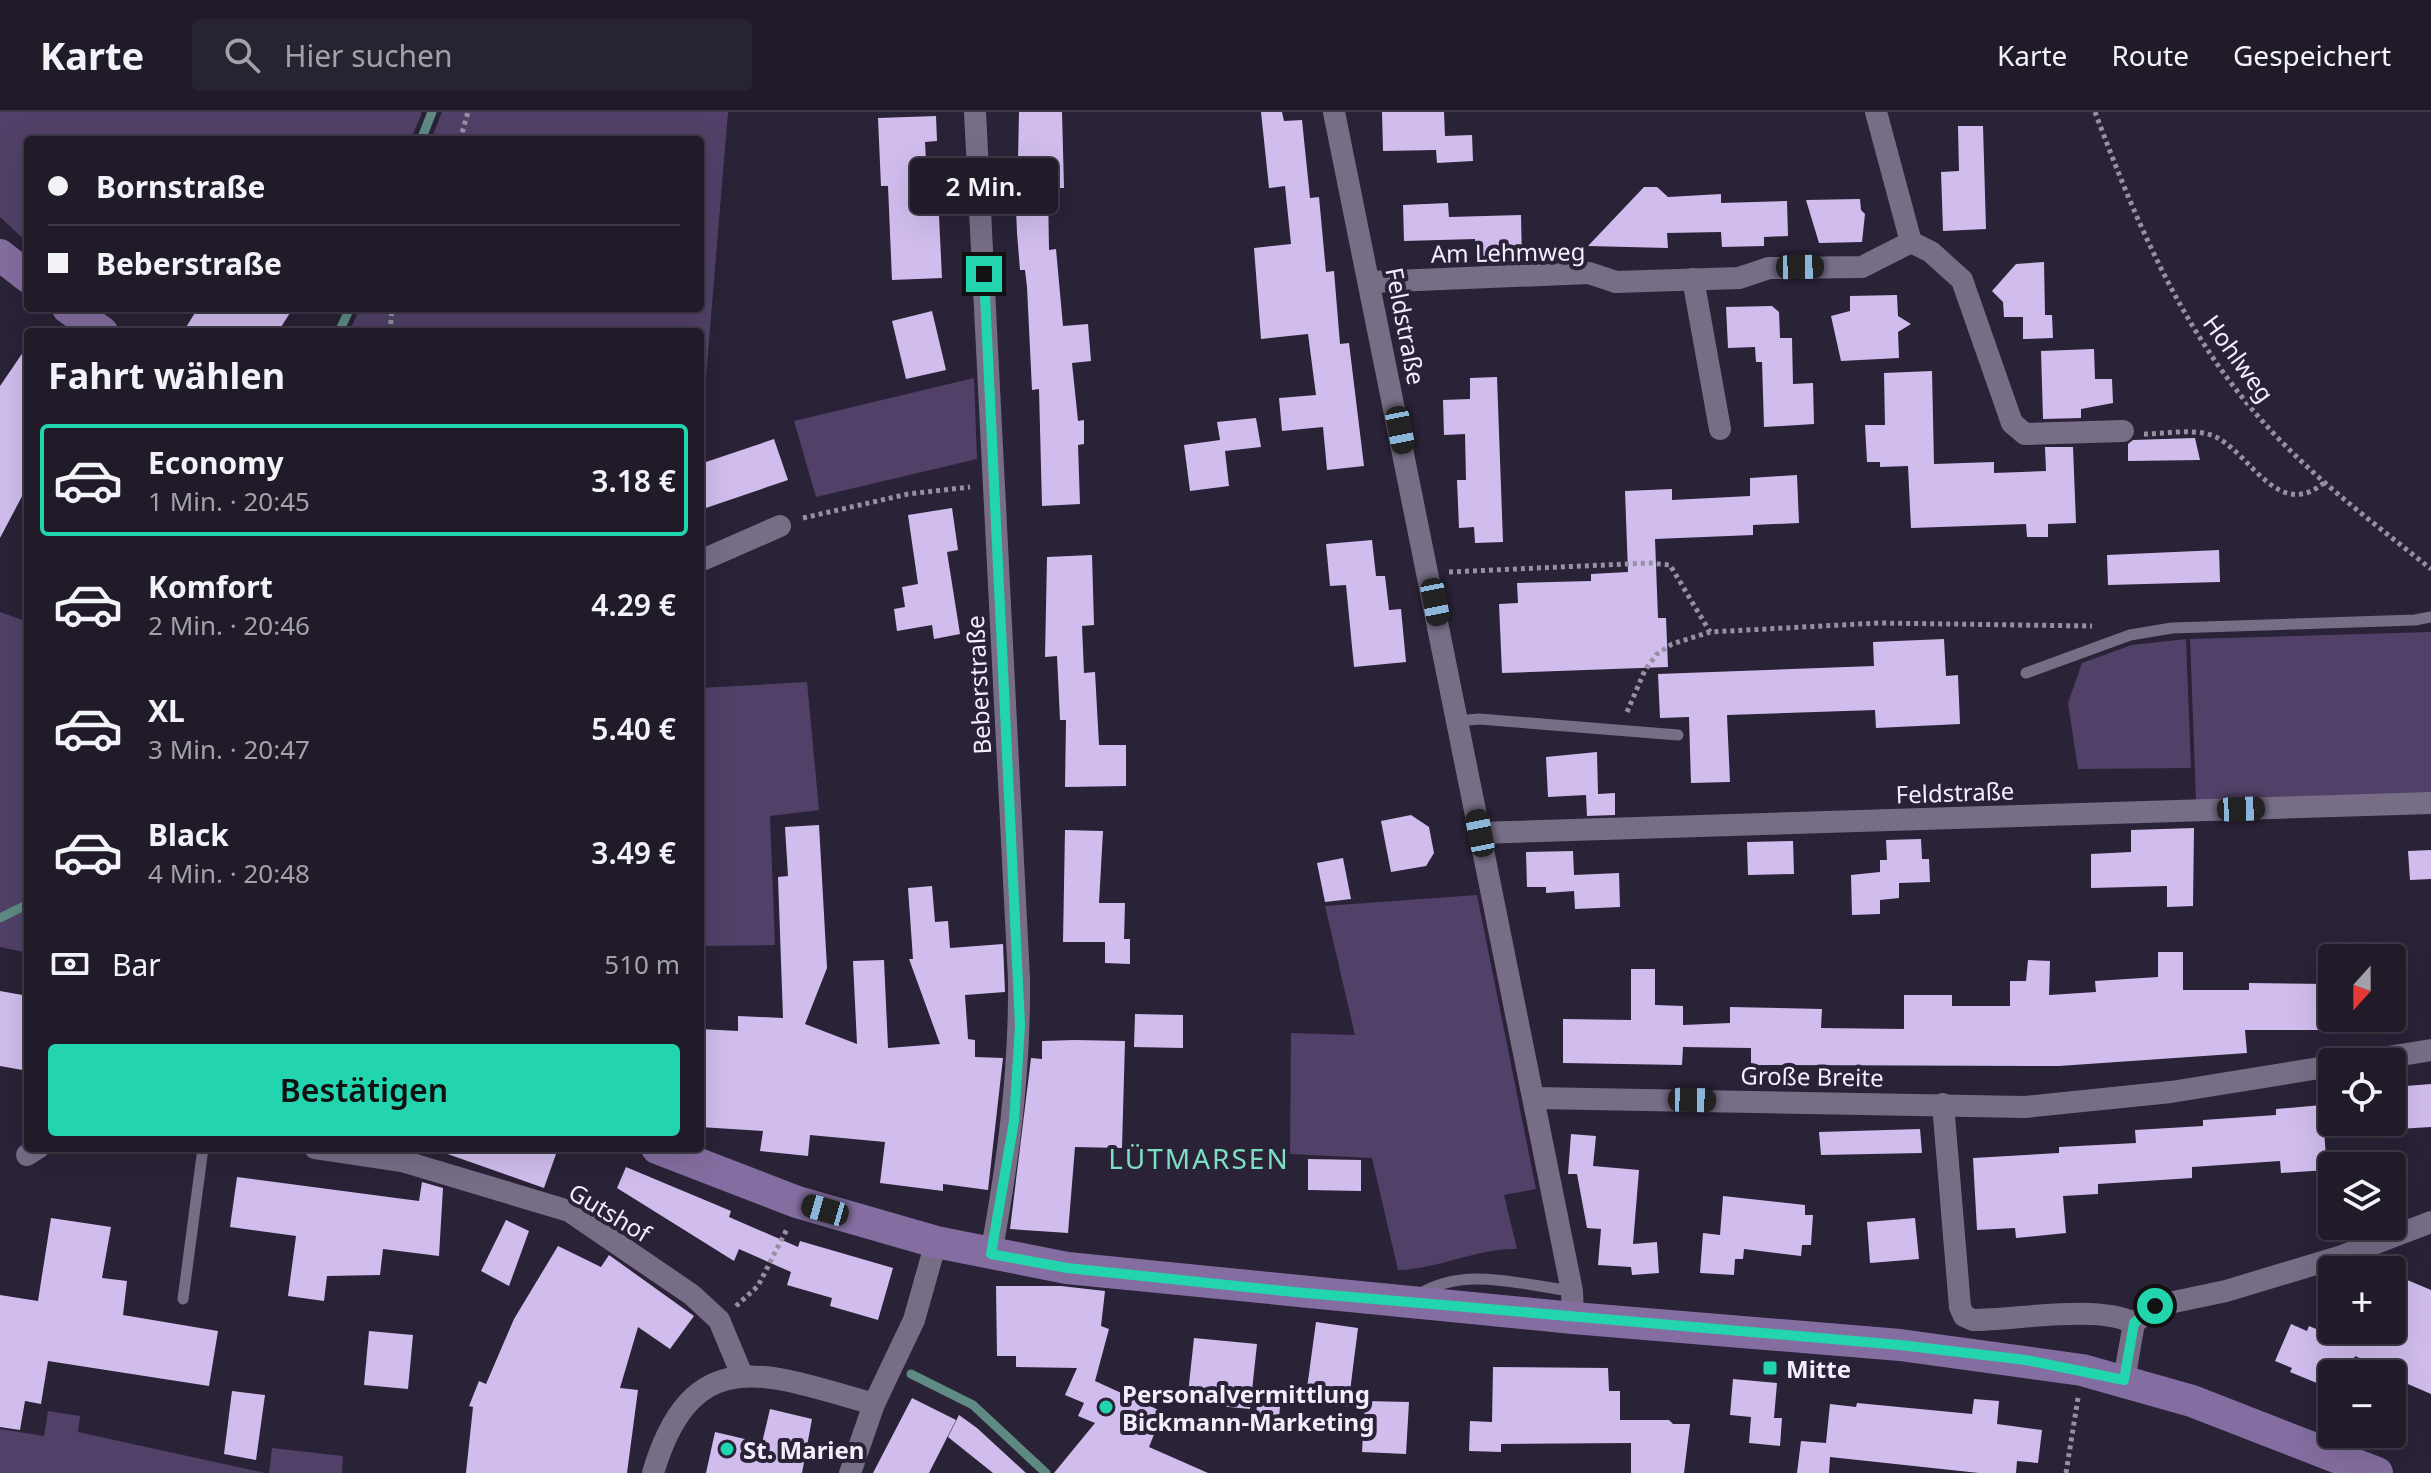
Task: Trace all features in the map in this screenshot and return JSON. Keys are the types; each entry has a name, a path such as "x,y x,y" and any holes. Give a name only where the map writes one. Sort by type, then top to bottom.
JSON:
{"main road":[{"path":"0,255 24,274"},
{"path":"74,312 96,328"},
{"path":"667,1152 797,1202 936,1242 1067,1268 1408,1302 1572,1305 2082,1370 2192,1401 2377,1473"}],"street":[{"name":"Feldstraße","path":"1334,112 1536,1098 1572,1305"},
{"path":"1876,112 1911,242 1931,252 1962,280 2012,423 2025,434 2123,431"},
{"name":"Beberstraße","path":"981,116 1020,1048 1014,1121 991,1254"},
{"name":"Am Lehmweg","path":"1371,282 1589,273 1616,282 1739,278 1769,268 1862,267 1911,242"},
{"path":"1693,279 1720,429"},
{"path":"704,559 780,526"},
{"name":"Feldstraße","path":"1480,833 2431,803"},
{"path":"2406,1054 2431,1050"},
{"name":"Große Breite","path":"1536,1098 2039,1106 2171,1092 2318,1068"},
{"path":"1943,1104 1960,1307 1964,1316 1982,1320 2093,1315 2124,1318 2134,1323"},
{"name":"Gutshof","path":"374,1152 404,1154 569,1211 692,1295 719,1320 742,1375"},
{"path":"2124,1380 2134,1323 2155,1306 2240,1287 2342,1256 2431,1222"},
{"path":"850,1473 874,1404 914,1320 936,1242"},
{"path":"653,1473 662,1443 679,1412 694,1395 719,1381 742,1375 776,1377 874,1404"}],"lane":[{"path":"2026,673 2130,635 2172,628 2431,617"},
{"path":"1458,721 1479,719 1678,735"},
{"path":"183,1299 202,1152"}],"path":[{"path":"461,136 468,112"},
{"name":"Hohlweg","path":"2095,112 2130,206 2193,330 2266,425 2326,481 2431,569"},
{"path":"2123,431 2138,435 2197,432 2218,438 2275,489 2293,495 2315,490 2326,481"},
{"path":"780,526 820,513 908,494 995,485"},
{"path":"1429,573 1649,563 1670,565 1710,632"},
{"path":"1618,732 1645,670 1657,654 1672,644 1710,632 1878,623 1994,628 2075,625 2126,630 2130,635"},
{"path":"719,1320 758,1286 782,1243 797,1202"},
{"path":"2066,1473 2082,1370"}],"shaded area":[{"path":"0,112 422,113 412,136 24,136 24,239 0,217"},
{"path":"442,112 728,112 706,377 704,328 351,328 358,312 704,312 704,136 433,136"},
{"path":"974,378 977,459 816,497 794,421"},
{"path":"0,612 24,621 24,952 0,947"},
{"path":"2431,632 2431,794 2196,800 2190,639"},
{"path":"2186,639 2191,768 2078,769 2068,703 2082,663 2132,645"},
{"path":"807,682 819,810 770,816 775,945 704,946 704,688"},
{"path":"1477,895 1536,1189 1504,1195 1517,1249 1398,1270 1372,1158 1290,1154 1291,1033 1355,1035 1325,906"},
{"path":"48,1411 80,1416 78,1432 265,1473 0,1473 0,1429 44,1436"},
{"path":"272,1448 343,1456 342,1473 269,1473"}],"building":[{"path":"1019,112 1062,112 1064,188 1048,188 1049,250 1056,249 1063,326 1088,324 1091,361 1072,363 1078,421 1084,420 1084,444 1078,445 1080,504 1042,506 1039,389 1032,390 1027,287 1025,270 1020,270 1017,233 1014,159 1018,159"},
{"path":"1261,112 1282,112 1284,121 1302,120 1310,198 1319,197 1326,272 1334,271 1340,344 1349,343 1364,466 1327,470 1323,427 1282,431 1279,398 1316,395 1308,334 1261,339 1254,248 1291,244 1285,186 1269,188"},
{"path":"1382,112 1444,112 1445,136 1472,135 1473,161 1437,163 1436,150 1383,151"},
{"path":"936,116 937,141 925,142 928,196 938,195 942,278 892,280 888,186 881,186 878,118"},
{"path":"1958,126 1983,126 1986,229 1943,231 1941,172 1959,171"},
{"path":"1644,187 1657,187 1668,197 1721,194 1721,203 1787,201 1788,236 1764,237 1764,246 1722,247 1721,232 1667,233 1668,248 1588,246"},
{"path":"1860,199 1861,210 1865,214 1862,242 1819,243 1806,200"},
{"path":"1448,203 1449,217 1521,215 1522,261 1475,262 1475,239 1404,241 1403,205"},
{"path":"2044,262 2045,315 2052,315 2053,338 2023,339 2023,317 2004,317 2003,302 1992,291 2016,264"},
{"path":"1897,295 1898,316 1911,324 1898,332 1899,358 1841,361 1831,316 1850,311 1850,296"},
{"path":"1772,306 1779,312 1780,338 1792,338 1793,384 1813,383 1814,424 1764,427 1762,362 1756,362 1755,347 1728,348 1726,307"},
{"path":"932,311 946,370 906,379 892,321"},
{"path":"196,312 290,312 280,328 186,328"},
{"path":"2094,349 2095,379 2112,379 2113,403 2081,409 2081,418 2043,419 2041,351"},
{"path":"24,351 24,493 0,538 0,386"},
{"path":"1932,371 1934,464 1994,462 1994,473 2046,471 2045,447 2073,447 2076,523 2048,524 2048,537 2027,537 2026,524 1911,528 1908,466 1880,467 1880,462 1867,462 1865,425 1885,425 1884,373"},
{"path":"1497,377 1503,542 1475,543 1474,527 1459,528 1457,480 1466,480 1465,434 1444,435 1443,400 1470,399 1470,378"},
{"path":"1256,418 1261,447 1225,451 1229,486 1190,491 1184,445 1220,440 1217,422"},
{"path":"2195,438 2200,460 2128,461 2128,444 2133,440"},
{"path":"774,439 788,480 704,509 704,463"},
{"path":"1797,475 1799,523 1753,525 1753,535 1655,539 1658,618 1666,618 1668,667 1502,673 1499,604 1518,603 1517,583 1591,581 1591,574 1628,572 1625,491 1672,489 1672,500 1750,496 1750,478"},
{"path":"952,508 958,550 947,552 960,634 934,639 932,625 897,631 894,609 905,607 902,587 918,584 908,515"},
{"path":"1372,540 1376,576 1385,576 1389,610 1401,609 1406,662 1354,667 1346,585 1330,586 1326,544"},
{"path":"2219,550 2220,582 2108,585 2107,555"},
{"path":"1092,555 1094,625 1082,626 1084,673 1095,672 1099,745 1126,745 1126,786 1065,787 1066,720 1060,720 1057,656 1045,657 1047,557"},
{"path":"1944,639 1946,676 1958,675 1960,724 1876,728 1875,710 1727,715 1730,782 1691,783 1689,717 1660,718 1658,674 1874,666 1873,642"},
{"path":"1597,752 1598,794 1615,793 1615,815 1587,816 1586,795 1548,797 1546,757"},
{"path":"1411,815 1429,827 1434,853 1426,866 1391,872 1381,821"},
{"path":"819,825 827,968 805,1024 857,1044 853,961 884,960 888,1048 940,1044 909,959 913,959 908,888 932,886 935,922 948,921 950,948 1003,944 1005,992 965,995 968,1039 975,1040 975,1057 1003,1058 988,1190 943,1184 943,1191 880,1183 885,1142 810,1135 808,1156 760,1151 763,1131 704,1127 704,1029 738,1031 738,1016 783,1018 778,877 788,876 785,827"},
{"path":"2194,828 2193,906 2167,907 2167,886 2091,888 2091,854 2131,852 2131,830"},
{"path":"1065,830 1103,831 1099,903 1125,903 1124,939 1130,939 1130,964 1105,963 1105,942 1063,942"},
{"path":"1921,839 1922,859 1929,859 1930,882 1899,883 1899,898 1880,900 1880,914 1852,915 1851,875 1880,872 1880,860 1887,860 1886,840"},
{"path":"1793,841 1794,874 1748,875 1747,842"},
{"path":"2431,850 2431,879 2410,880 2408,851"},
{"path":"1573,851 1574,875 1619,873 1620,907 1575,909 1574,891 1546,893 1546,887 1527,887 1526,852"},
{"path":"1343,858 1351,899 1325,902 1317,863"},
{"path":"2158,952 2183,952 2183,990 2249,990 2249,983 2318,984 2318,1030 2245,1030 2247,1053 2059,1066 1751,1065 1751,1048 1683,1047 1682,1065 1563,1063 1563,1019 1631,1020 1631,969 1655,969 1655,1005 1683,1006 1683,1025 1730,1023 1730,1007 1822,1009 1821,1028 1904,1029 1904,995 1952,995 1952,1006 2010,1006 2010,981 2026,981 2028,960 2050,961 2049,995 2096,992 2095,981 2158,977"},
{"path":"0,991 24,995 24,1070 0,1066"},
{"path":"1135,1014 1183,1015 1183,1048 1134,1047"},
{"path":"1042,1041 1125,1041 1122,1148 1075,1147 1068,1233 1010,1229 1031,1058 1042,1059"},
{"path":"2431,1084 2431,1127 2406,1129 2406,1086"},
{"path":"2318,1105 2318,1136 2324,1136 2326,1152 2318,1152 2318,1171 2281,1173 2280,1161 2192,1167 2192,1178 2098,1184 2098,1194 2063,1196 2066,1233 2016,1238 2015,1228 1977,1230 1973,1158 2059,1153 2059,1147 2136,1143 2135,1130 2203,1126 2203,1120 2276,1115 2276,1109"},
{"path":"1920,1129 1922,1153 1821,1155 1819,1132"},
{"path":"1571,1134 1596,1136 1593,1166 1639,1170 1633,1244 1657,1242 1659,1273 1632,1275 1631,1267 1598,1265 1601,1229 1587,1228 1577,1174 1568,1174"},
{"path":"442,1152 556,1154 544,1188"},
{"path":"1308,1159 1361,1160 1361,1191 1308,1190"},
{"path":"626,1167 731,1211 729,1217 798,1247 800,1241 893,1268 878,1320 830,1306 832,1298 787,1285 791,1272 739,1249 734,1261 617,1188"},
{"path":"237,1177 419,1201 422,1182 443,1188 439,1256 383,1249 380,1275 327,1276 324,1301 288,1296 296,1236 230,1227"},
{"path":"1723,1196 1805,1205 1805,1215 1813,1215 1811,1245 1802,1245 1801,1256 1744,1249 1743,1259 1735,1259 1734,1275 1700,1273 1703,1233 1720,1235"},
{"path":"51,1218 111,1227 102,1278 127,1281 123,1315 218,1331 209,1386 48,1361 41,1404 25,1401 20,1430 0,1427 0,1295 38,1301"},
{"path":"1915,1218 1919,1259 1870,1263 1867,1222"},
{"path":"506,1220 529,1231 509,1286 481,1271"},
{"path":"558,1246 601,1267 609,1255 694,1316 670,1349 638,1327 620,1388 638,1390 627,1473 466,1473 473,1407 469,1406 479,1381 486,1384 514,1319"},
{"path":"2406,1279 2431,1290 2431,1394 2406,1383 2406,1360 2365,1360 2355,1356 2353,1360 2318,1360 2318,1383 2290,1372 2292,1368 2275,1361 2291,1324 2307,1331 2309,1326 2318,1330 2318,1344 2406,1344"},
{"path":"996,1286 1061,1286 1105,1291 1101,1326 1109,1329 1095,1381 1163,1412 1149,1447 1208,1473 1054,1473 1095,1423 1078,1416 1084,1403 1065,1395 1077,1368 1016,1367 1016,1356 997,1356"},
{"path":"1316,1322 1358,1328 1348,1407 1305,1403"},
{"path":"369,1331 413,1335 408,1389 364,1385"},
{"path":"1194,1338 1257,1344 1250,1409 1187,1403"},
{"path":"1493,1367 1608,1368 1609,1391 1620,1391 1620,1420 1669,1420 1673,1424 1690,1424 1684,1473 1631,1473 1631,1443 1501,1444 1501,1452 1469,1451 1470,1421 1492,1422"},
{"path":"1733,1379 1777,1383 1774,1418 1782,1418 1780,1446 1749,1443 1751,1417 1730,1415"},
{"path":"232,1391 265,1395 256,1460 224,1454"},
{"path":"1258,1394 1281,1396 1278,1428 1255,1426"},
{"path":"912,1398 956,1420 929,1473 873,1473"},
{"path":"1974,1399 1999,1401 1997,1424 2042,1430 2038,1463 2017,1461 2016,1473 1979,1473 1830,1457 1829,1473 1797,1473 1801,1441 1826,1443 1830,1404 1856,1407 1857,1403 1972,1414"},
{"path":"1365,1401 1409,1402 1406,1454 1362,1452"},
{"path":"770,1409 812,1419 802,1473 706,1473 715,1432 762,1443"},
{"path":"959,1415 1026,1473 993,1473 948,1437"}],"waterway":[{"path":"423,136 432,112"},
{"path":"341,328 348,312"},
{"path":"0,918 24,906"},
{"path":"911,1374 973,1405 1046,1473"}],"place":[{"name":"Mitte","path":"1770,1368"},
{"name":"Personalvermittlung Bickmann-Marketing","path":"1106,1407"},
{"name":"St. Marien","path":"727,1449"}],"district":[{"name":"LÜTMARSEN","path":"1199,1158"}],"route":[{"path":"984,274 1020,1025 1014,1121 991,1254 1067,1268 1294,1292 1900,1345 2026,1360 2124,1380 2134,1323 2155,1306"}]}
